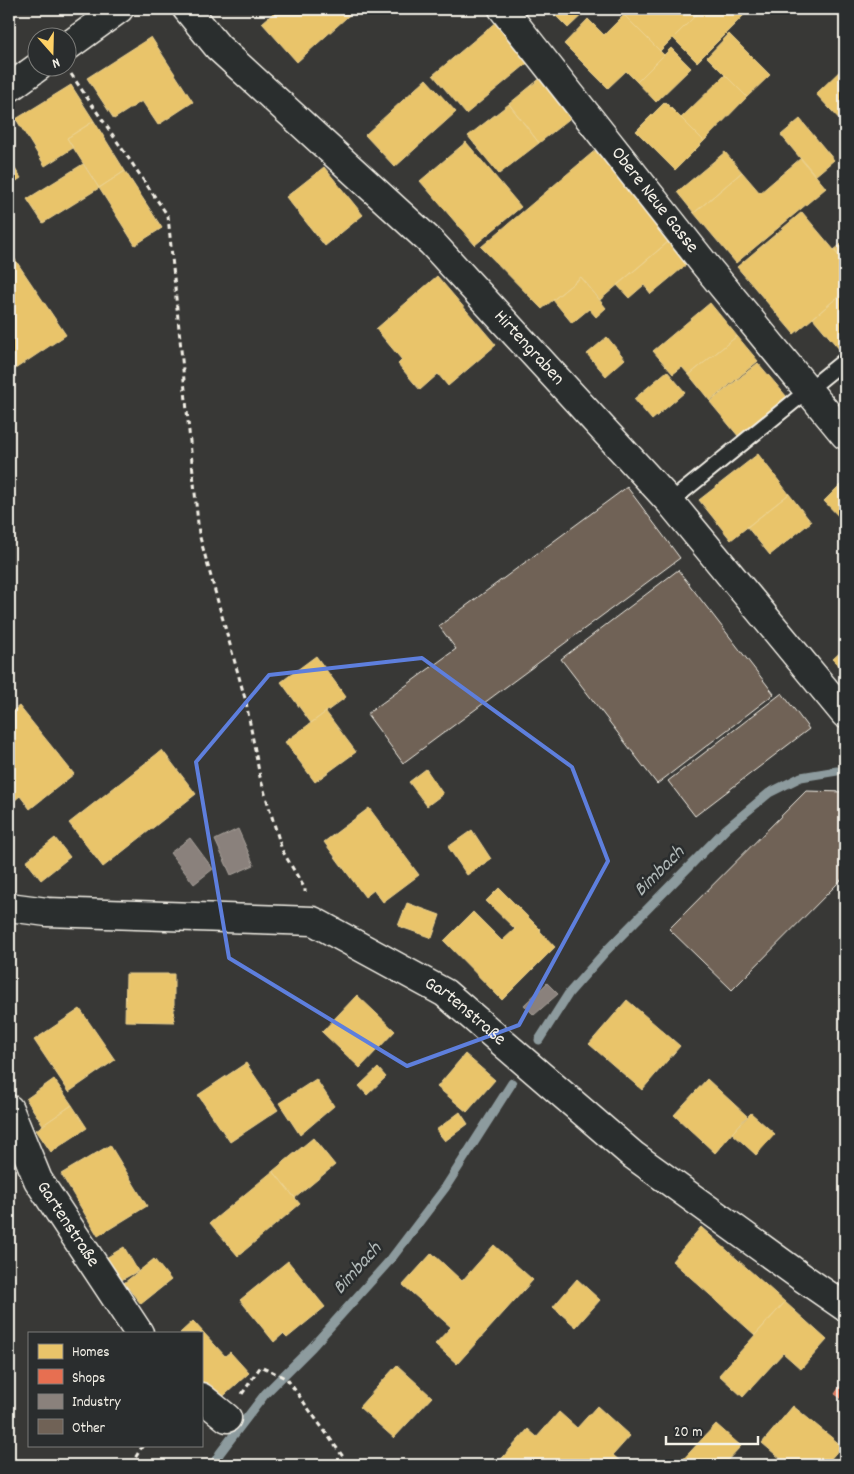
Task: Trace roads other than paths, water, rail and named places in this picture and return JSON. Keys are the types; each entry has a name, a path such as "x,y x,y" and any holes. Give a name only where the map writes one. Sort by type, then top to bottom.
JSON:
{"street":[{"path":"78,39 119,9"},
{"name":"Hirtengraben","path":"187,9 218,47 432,243 670,502 845,714"},
{"name":"Obere Neue Gasse","path":"503,9 706,266 845,435"},
{"path":"9,88 28,74"},
{"name":"Gartenstraße","path":"9,906 47,912 313,921 445,993 633,1155 845,1307"},
{"name":"Gartenstraße","path":"9,1109 38,1180 138,1332"},
{"path":"202,1398 227,1418"}],"lane":[{"path":"670,502 845,360"}],"waterway":[{"name":"Bimbach","path":"539,1040 569,993 607,950 726,829 769,793 801,777 837,771"},
{"name":"Bimbach","path":"213,1465 265,1394 312,1347 391,1259 445,1188 512,1083"}]}
